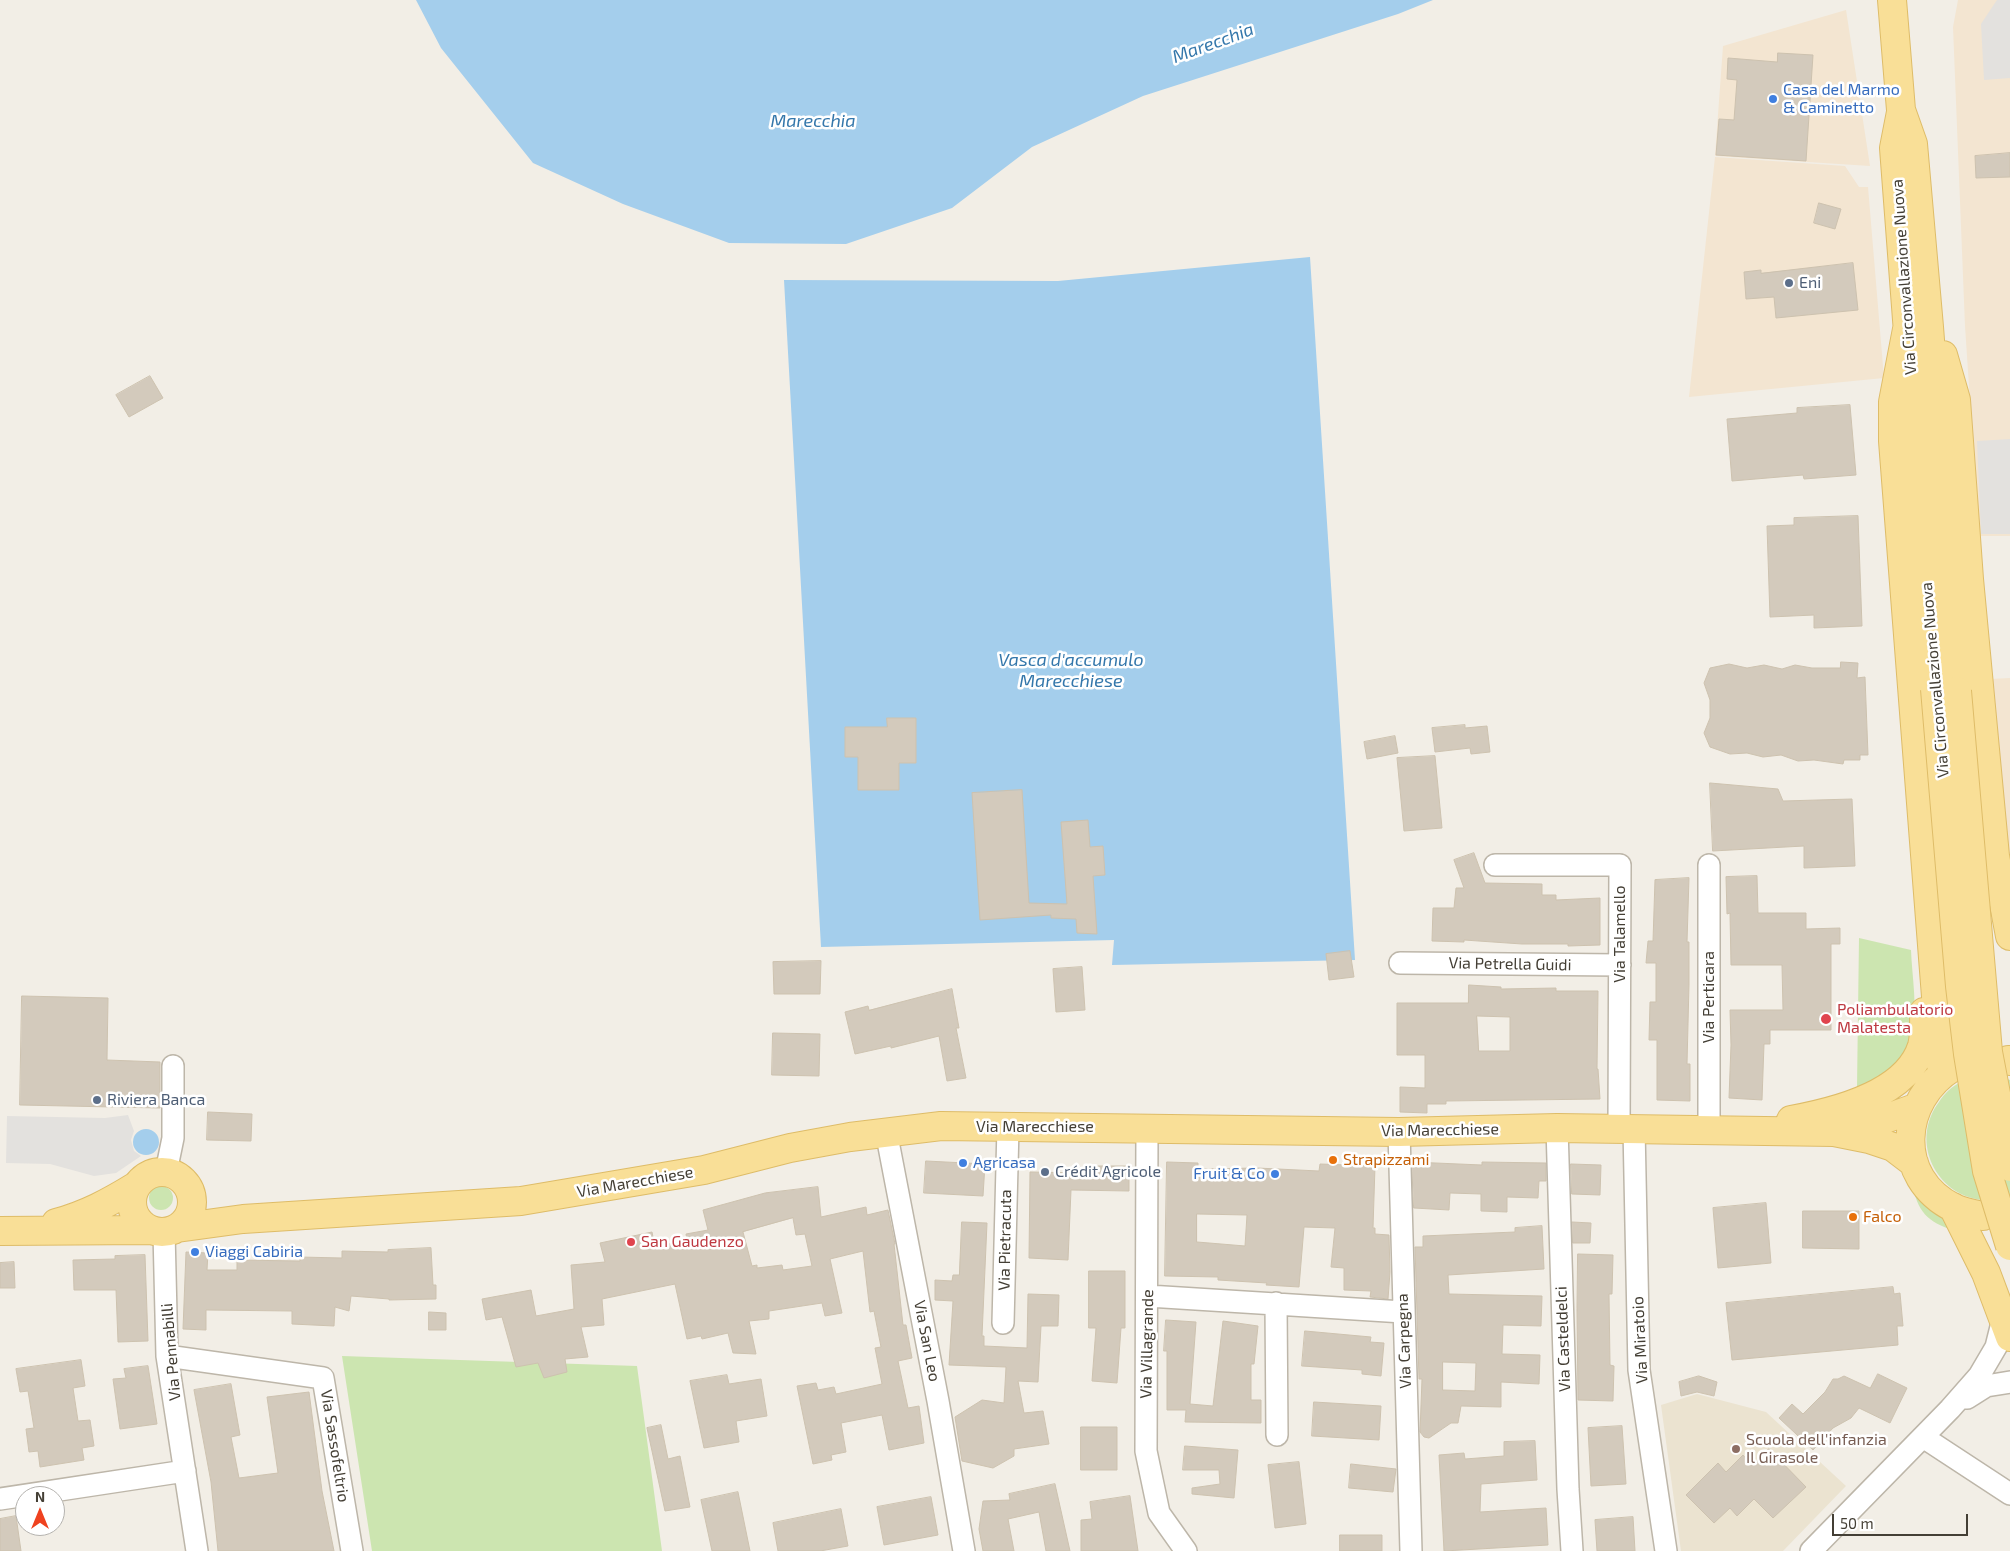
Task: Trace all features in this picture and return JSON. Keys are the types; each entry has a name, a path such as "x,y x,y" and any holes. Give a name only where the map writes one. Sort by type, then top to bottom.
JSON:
{"main road":[{"name":"Via Circonvallazione Nuova","path":"1892,0 1901,110 1913,144 1918,326 1946,690 1960,986 1968,1054 1987,1171 2010,1246"},
{"path":"1918,326 1893,402 1893,441 1924,828 1947,1070 1922,1095 1915,1108 1910,1138 1914,1163 1929,1189 1953,1207 1983,1216"},
{"path":"1918,326 1945,358 1956,400 1969,579 1995,856 2010,936"},
{"name":"Via Circonvallazione Nuova","path":"1946,690 1988,1052 2010,1167"},
{"path":"1736,1129 1822,1114 1858,1103 1894,1084 1912,1065 1922,1046 1924,1026 1924,828"},
{"name":"Via Marecchiese","path":"1834,1132 1874,1123 1915,1108"},
{"name":"Via Marecchiese","path":"0,1231 164,1230 243,1219 521,1201 704,1170 790,1148 886,1131 941,1126 1399,1132 1627,1128 1834,1132 1869,1139 1893,1147 1914,1163"},
{"name":"Via Marecchiese","path":"29,1230 77,1217 109,1203 136,1186 149,1175 166,1172 181,1179 190,1192 203,1202 219,1211 243,1219"},
{"path":"136,1186 132,1203 133,1212 143,1226 164,1230 184,1221 190,1212 192,1202 190,1192"},
{"path":"1953,1207 1986,1274 2006,1328"}],"street":[{"name":"Via Talamello","path":"1495,865 1620,865 1620,965 1627,1128"},
{"name":"Via Perticara","path":"1709,865 1709,1129"},
{"name":"Via Petrella Guidi","path":"1400,963 1620,965"},
{"path":"166,1172 173,1138 173,1066"},
{"name":"Via Pietracuta","path":"1003,1323 1008,1126"},
{"name":"Via Villagrande","path":"1147,1128 1148,1296 1146,1451 1159,1513 1186,1551"},
{"name":"Via Casteldelci","path":"1557,1128 1567,1470 1572,1551"},
{"name":"Via Miratoio","path":"1627,1128 1639,1370 1666,1551"},
{"name":"Via San Leo","path":"886,1131 938,1401 964,1551"},
{"name":"Via Carpegna","path":"1399,1132 1411,1551"},
{"name":"Via Pennabilli","path":"164,1230 168,1356 197,1551"},
{"path":"1148,1296 1403,1312"},
{"path":"1276,1303 1277,1435"},
{"path":"1811,1551 1950,1409 1979,1376 2006,1328"},
{"name":"Via Sassofeltrio","path":"168,1356 324,1378 352,1551"},
{"path":"1950,1409 1986,1386 2010,1382"},
{"path":"1923,1437 2010,1494"},
{"path":"0,1499 185,1471"}],"shaded area":[{"path":"1958,0 2010,0 2010,536 1979,536 1965,326 1953,27"},
{"path":"1997,0 2010,0 2010,78 1984,80 1981,24"},
{"path":"1846,10 1870,166 1715,156 1723,46"},
{"name":"Eni","path":"1715,157 1845,166 1859,187 1868,187 1884,378 1689,397"},
{"path":"2010,439 2010,534 1981,534 1977,441"},
{"path":"2010,678 2010,865 2001,821 1990,679"},
{"path":"128,1115 134,1131 131,1140 134,1151 141,1156 116,1173 94,1176 50,1164 6,1163 7,1116 105,1118"},
{"name":"Scuola dell'infanzia Il Girasole","path":"1697,1394 1766,1412 1846,1486 1783,1551 1681,1551 1661,1405"}],"green space":[{"path":"1859,938 1911,950 1915,1014 1909,1044 1898,1060 1891,1068 1874,1080 1857,1087"},
{"path":"2003,1077 2010,1080 2010,1197 1998,1201 1980,1200 1961,1194 1948,1185 1938,1174 1931,1161 1927,1147 1927,1132 1931,1116 1939,1102 1954,1086 1970,1080"},
{"path":"161,1186 170,1189 173,1198 170,1207 161,1210 152,1207 149,1198 152,1189"},
{"path":"1913,1187 1958,1232 1933,1221 1923,1212"},
{"path":"342,1356 637,1366 662,1551 372,1551"}],"water":[{"name":"Marecchia","path":"416,0 1433,0 1398,14 1143,96 1032,147 952,208 846,244 729,243 623,204 533,163 441,48"},
{"name":"Vasca d'accumulo Marecchiese","path":"1310,257 1355,960 1112,965 1114,940 821,947 784,280 1058,281"},
{"path":"146,1129 155,1133 159,1142 155,1151 146,1155 137,1151 133,1142 137,1133"}],"building":[{"name":"Casa del Marmo & Caminetto","path":"1778,53 1813,55 1806,161 1716,155 1719,119 1734,120 1737,80 1727,79 1728,58 1777,62"},
{"path":"2010,153 2010,177 1976,178 1975,156"},
{"path":"1819,203 1841,209 1835,229 1814,223"},
{"path":"1853,263 1858,310 1776,318 1774,297 1746,299 1744,272 1761,270 1761,273"},
{"path":"150,376 163,398 129,417 116,395"},
{"path":"1850,405 1856,475 1804,479 1803,475 1732,481 1727,419 1797,413 1797,408"},
{"path":"1858,516 1862,626 1814,628 1814,615 1770,617 1767,526 1794,525 1794,518"},
{"path":"1841,662 1858,663 1857,678 1865,677 1868,755 1860,755 1860,760 1844,760 1843,764 1814,760 1798,761 1781,755 1763,757 1747,753 1730,754 1710,747 1704,733 1710,718 1710,700 1704,683 1710,668 1729,664 1747,668 1764,665 1782,669 1795,665 1812,668 1840,668"},
{"path":"887,718 916,718 916,763 899,763 899,790 858,790 858,757 845,757 845,727 887,727"},
{"path":"1465,725 1465,728 1487,726 1490,752 1471,754 1470,748 1435,752 1432,728"},
{"path":"1395,736 1398,753 1367,759 1364,742"},
{"path":"1435,756 1442,828 1404,831 1397,758"},
{"path":"1710,783 1778,789 1783,801 1852,799 1855,866 1804,868 1804,846 1713,851"},
{"path":"1022,790 1029,903 1067,904 1061,822 1088,820 1090,847 1103,846 1105,875 1093,876 1097,934 1077,933 1076,919 1051,918 1051,915 980,920 972,793"},
{"path":"1474,853 1485,883 1542,884 1542,895 1556,895 1556,900 1600,898 1600,945 1568,946 1568,944 1522,944 1464,940 1464,942 1432,941 1433,908 1454,908 1456,888 1464,888 1454,860"},
{"path":"1757,876 1758,913 1806,913 1806,929 1840,928 1840,944 1831,944 1831,1030 1770,1030 1770,1044 1764,1044 1762,1100 1729,1098 1730,1010 1783,1010 1782,965 1731,965 1730,913 1727,914 1726,877"},
{"path":"1689,878 1687,1064 1690,1064 1690,1101 1657,1100 1657,1040 1649,1040 1650,1002 1656,1002 1656,963 1646,963 1648,941 1653,941 1655,880"},
{"path":"1350,951 1354,977 1329,980 1326,954"},
{"path":"821,961 820,994 774,994 773,962"},
{"path":"1082,967 1085,1010 1056,1012 1053,969"},
{"path":"1469,985 1501,987 1501,989 1556,988 1556,991 1598,991 1597,1069 1600,1099 1446,1101 1446,1104 1427,1104 1427,1113 1400,1112 1400,1087 1425,1088 1425,1055 1397,1055 1397,1003 1468,1003","holes":["1477,1016 1510,1017 1510,1051 1479,1051"]},
{"path":"952,989 959,1028 956,1028 966,1078 947,1081 939,1036 891,1048 891,1046 855,1054 845,1012 868,1006 869,1010"},
{"path":"22,996 108,998 107,1060 160,1062 160,1108 20,1105"},
{"path":"773,1033 820,1034 819,1076 772,1075"},
{"path":"208,1112 252,1114 251,1141 207,1140"},
{"path":"926,1161 985,1164 983,1196 924,1193"},
{"path":"1167,1162 1198,1163 1198,1169 1257,1168 1319,1171 1320,1164 1375,1166 1373,1228 1375,1228 1375,1234 1389,1235 1390,1272 1388,1299 1370,1297 1371,1291 1344,1290 1344,1268 1331,1267 1335,1228 1304,1227 1299,1287 1218,1280 1218,1277 1165,1276","holes":["1197,1214 1247,1215 1245,1246 1197,1242"]},
{"path":"1412,1162 1482,1165 1482,1162 1546,1163 1546,1181 1539,1181 1538,1198 1507,1197 1507,1212 1481,1211 1481,1194 1450,1193 1449,1210 1414,1208"},
{"path":"1571,1164 1601,1165 1600,1195 1572,1194"},
{"path":"1087,1166 1129,1166 1129,1191 1071,1190 1068,1260 1029,1258 1030,1172 1087,1173"},
{"path":"818,1187 821,1217 866,1207 867,1215 888,1210 895,1244 903,1325 906,1325 912,1358 898,1361 908,1408 919,1406 924,1443 889,1450 882,1415 841,1423 846,1452 831,1455 832,1460 813,1464 797,1386 816,1383 818,1390 834,1387 836,1394 882,1384 875,1348 881,1347 874,1311 870,1312 863,1251 830,1259 842,1313 825,1316 822,1303 769,1311 769,1319 749,1321 756,1354 733,1353 728,1333 702,1339 701,1336 687,1339 675,1284 602,1299 604,1325 581,1327 588,1357 565,1359 567,1372 544,1378 538,1363 516,1367 502,1317 486,1320 482,1299 531,1290 536,1316 574,1309 571,1265 605,1262 600,1243 652,1232 655,1247 687,1240 686,1234 708,1230 703,1210 765,1193","holes":["793,1218 796,1235 805,1234 812,1266 783,1270 782,1265 757,1268 757,1265 752,1266 743,1232"]},
{"path":"1766,1203 1771,1263 1718,1268 1713,1208"},
{"path":"1803,1211 1859,1211 1859,1249 1803,1248"},
{"path":"962,1222 987,1223 982,1336 984,1336 984,1346 1027,1348 1028,1294 1059,1295 1058,1326 1041,1326 1038,1382 1018,1381 1024,1413 1043,1411 1049,1444 1014,1449 1014,1456 993,1468 962,1461 955,1417 982,1400 1004,1403 1006,1367 949,1365 953,1301 935,1300 935,1280 952,1281 953,1275 959,1275"},
{"path":"1572,1222 1591,1223 1590,1243 1573,1243"},
{"path":"1542,1226 1544,1269 1448,1275 1449,1294 1542,1296 1541,1326 1503,1325 1502,1354 1540,1355 1539,1384 1501,1382 1501,1407 1461,1406 1458,1423 1451,1423 1429,1438 1424,1437 1420,1432 1422,1379 1419,1379 1415,1247 1423,1247 1423,1236 1515,1232 1515,1228","holes":["1443,1362 1476,1363 1475,1391 1443,1390"]},
{"path":"431,1248 433,1285 436,1285 436,1299 389,1300 351,1296 349,1311 335,1307 334,1326 292,1324 292,1311 206,1310 206,1330 183,1329 186,1252 208,1253 207,1270 237,1270 237,1260 300,1261 300,1257 342,1258 342,1251 388,1252 388,1250"},
{"path":"1578,1254 1613,1255 1612,1294 1609,1294 1610,1365 1614,1366 1613,1401 1578,1400"},
{"path":"145,1255 148,1341 118,1342 116,1290 74,1290 73,1260 115,1259 115,1256"},
{"path":"14,1262 15,1288 0,1288 0,1263"},
{"path":"1089,1271 1125,1271 1125,1328 1121,1328 1117,1383 1092,1381 1096,1328 1089,1328"},
{"path":"1893,1287 1894,1294 1900,1293 1903,1326 1897,1326 1898,1345 1732,1360 1726,1303"},
{"path":"429,1312 446,1313 446,1330 429,1330"},
{"path":"1166,1320 1196,1322 1190,1404 1213,1406 1223,1321 1258,1326 1254,1364 1251,1364 1251,1400 1261,1400 1261,1423 1185,1422 1186,1410 1167,1410 1167,1351 1164,1351"},
{"path":"1305,1331 1371,1337 1370,1342 1384,1343 1381,1376 1362,1374 1362,1370 1302,1366"},
{"path":"81,1360 85,1386 73,1388 78,1421 90,1420 94,1446 82,1448 84,1460 40,1467 38,1451 29,1452 26,1429 34,1428 28,1391 20,1392 16,1369"},
{"path":"148,1366 157,1424 120,1429 113,1379 126,1378 124,1369"},
{"path":"1878,1374 1907,1388 1890,1423 1859,1408 1851,1418 1833,1428 1813,1450 1779,1418 1792,1404 1803,1414 1825,1392 1833,1379 1844,1376 1870,1388"},
{"path":"727,1375 729,1384 761,1379 767,1416 736,1421 739,1442 704,1448 690,1381"},
{"path":"1699,1376 1717,1382 1714,1396 1697,1392 1681,1396 1679,1382"},
{"path":"231,1384 240,1435 231,1437 239,1478 278,1473 267,1397 309,1392 322,1491 334,1551 218,1551 211,1482 194,1390"},
{"path":"1314,1402 1381,1406 1379,1440 1312,1436"},
{"path":"661,1425 668,1459 680,1456 690,1507 665,1511 647,1428"},
{"path":"1622,1426 1626,1484 1591,1486 1588,1428"},
{"path":"1081,1427 1117,1427 1117,1470 1081,1470"},
{"path":"1535,1441 1537,1480 1481,1484 1480,1512 1546,1508 1548,1545 1444,1551 1439,1455 1464,1453 1465,1459 1504,1456 1504,1442"},
{"path":"1185,1446 1238,1450 1234,1498 1192,1494 1192,1488 1220,1484 1219,1470 1183,1470"},
{"path":"1769,1449 1806,1487 1773,1518 1754,1499 1737,1516 1730,1508 1714,1523 1686,1495 1718,1463 1726,1472 1743,1455 1752,1465"},
{"path":"1299,1462 1306,1524 1275,1528 1268,1465"},
{"path":"1351,1464 1396,1469 1393,1492 1349,1488"},
{"path":"1055,1484 1070,1551 1046,1551 1039,1512 1008,1519 1014,1551 983,1551 979,1529 983,1501 1010,1500 1009,1494"},
{"path":"738,1492 750,1551 712,1551 701,1500"},
{"path":"1130,1496 1138,1551 1081,1551 1081,1520 1092,1519 1090,1502"},
{"path":"931,1497 938,1535 884,1545 877,1507"},
{"path":"841,1509 848,1546 820,1551 778,1551 773,1523"},
{"path":"15,1516 15,1536 19,1536 21,1551 0,1551 0,1519"},
{"path":"1633,1517 1635,1551 1597,1551 1595,1520"},
{"path":"1340,1535 1382,1535 1382,1551 1340,1551"}],"place":[{"name":"Casa del Marmo & Caminetto","path":"1773,99"},
{"name":"Eni","path":"1789,283"},
{"name":"Poliambulatorio Malatesta","path":"1826,1019"},
{"name":"Riviera Banca","path":"97,1100"},
{"name":"Strapizzami","path":"1333,1160"},
{"name":"Agricasa","path":"963,1163"},
{"name":"Crédit Agricole","path":"1045,1172"},
{"name":"Fruit & Co","path":"1275,1174"},
{"name":"Falco","path":"1853,1217"},
{"name":"San Gaudenzo","path":"631,1242"},
{"name":"Viaggi Cabiria","path":"195,1252"},
{"name":"Scuola dell'infanzia Il Girasole","path":"1736,1449"}]}
